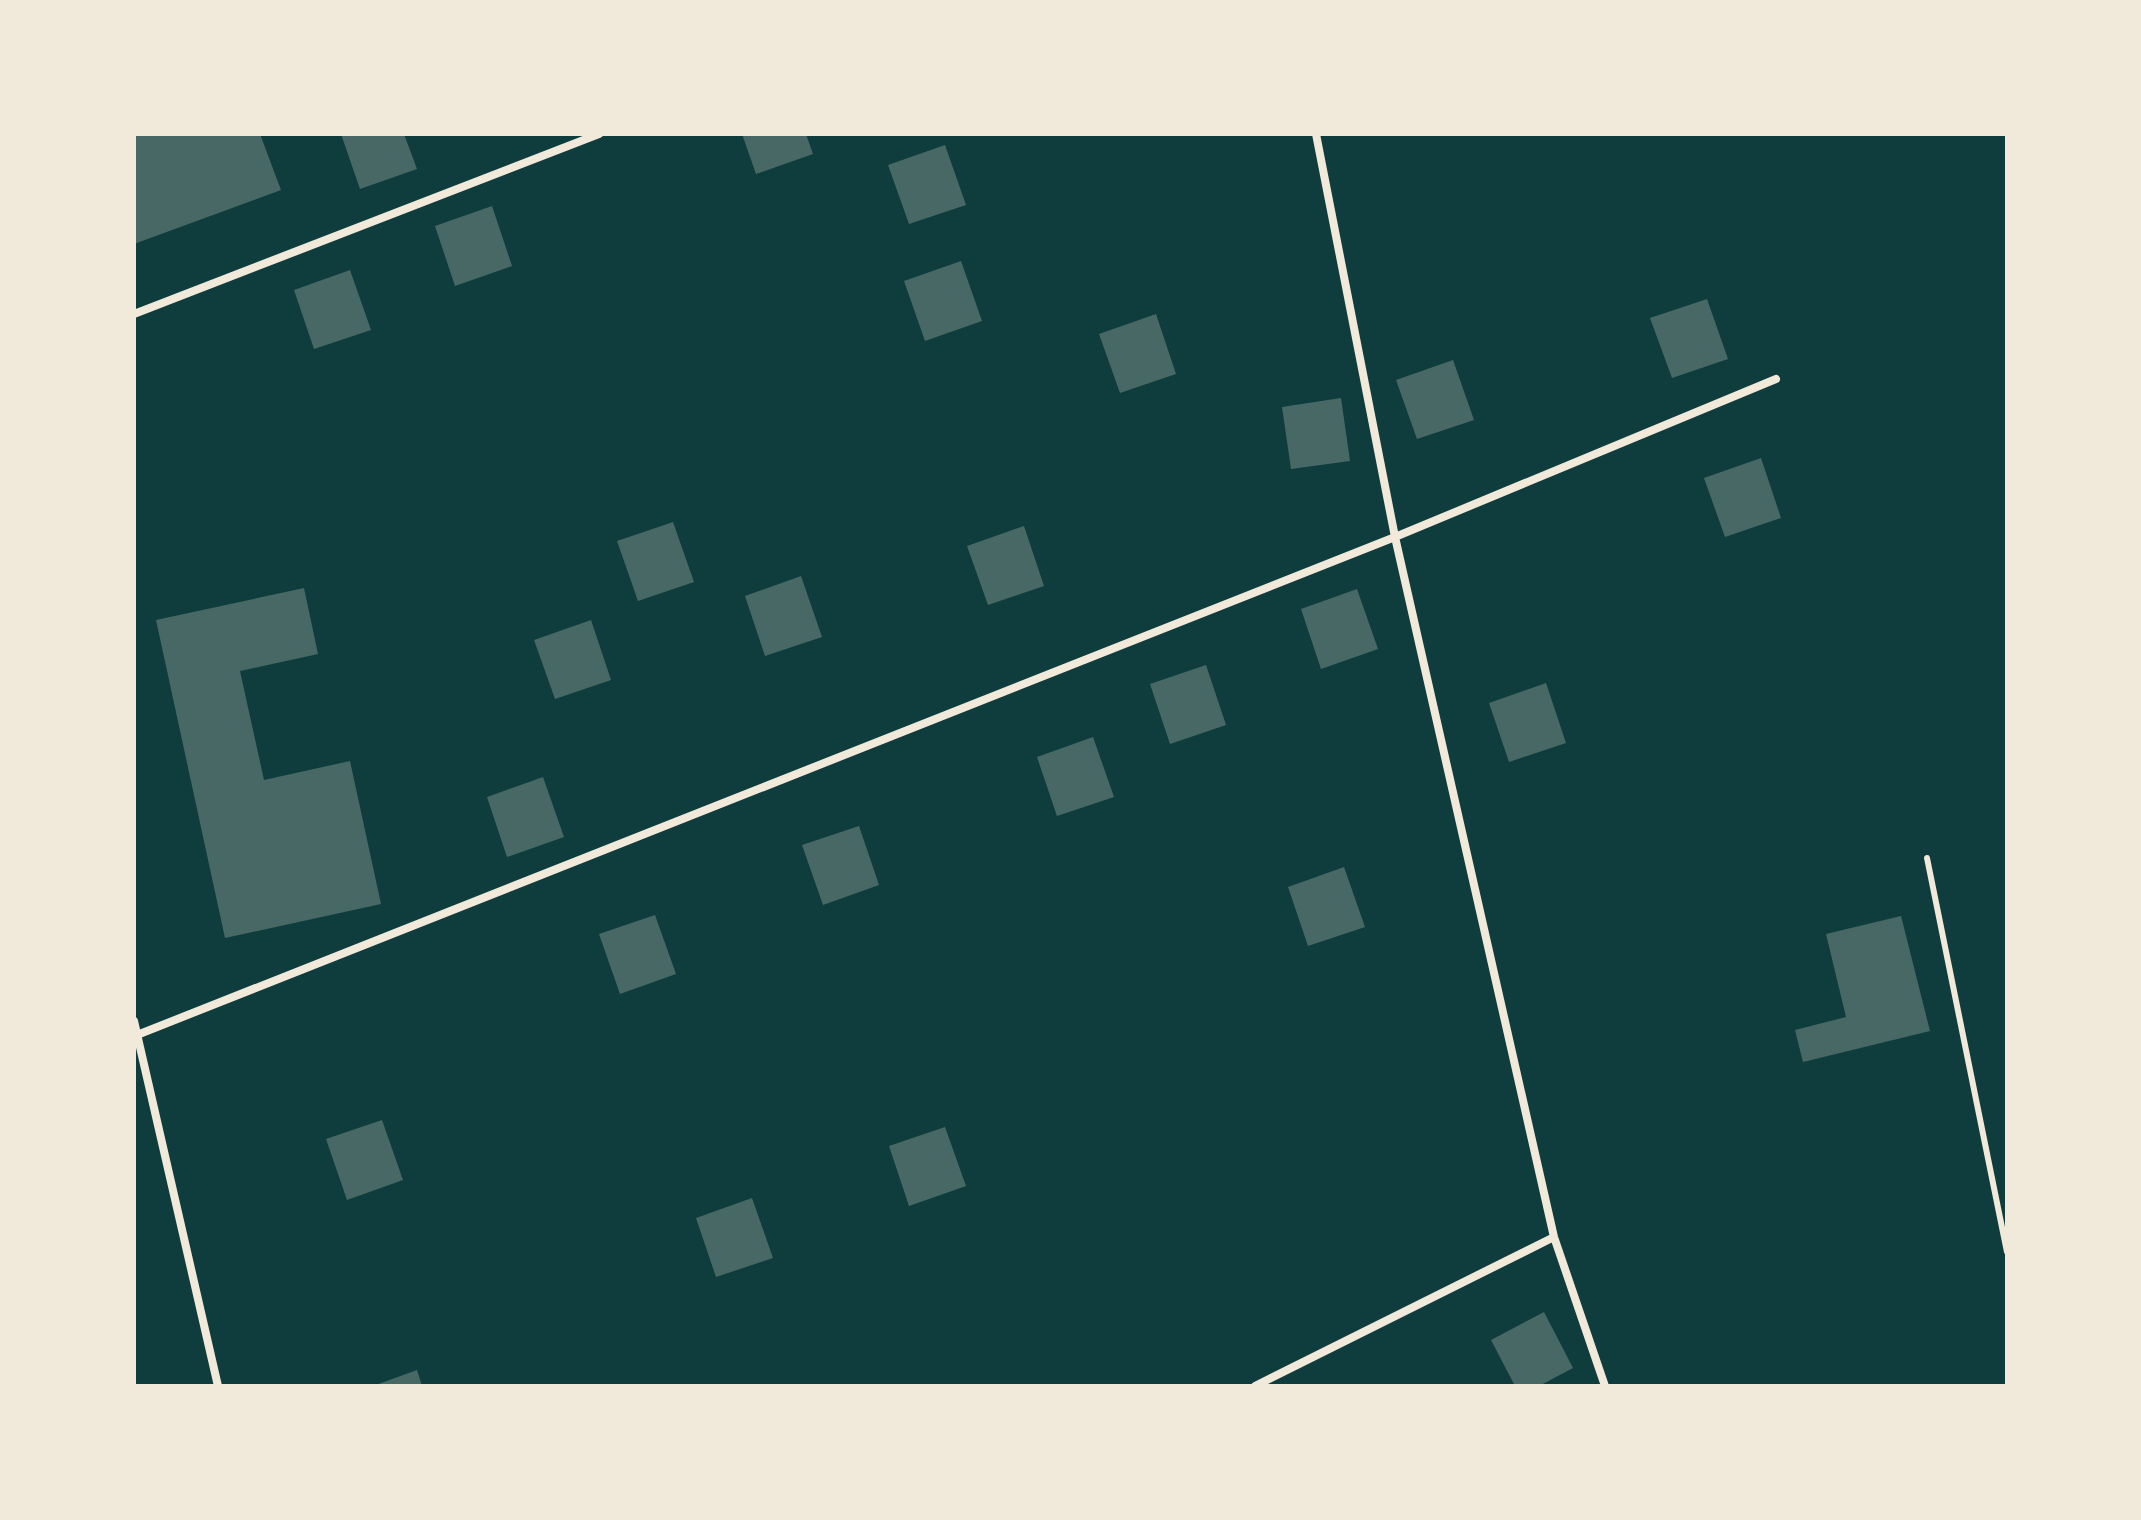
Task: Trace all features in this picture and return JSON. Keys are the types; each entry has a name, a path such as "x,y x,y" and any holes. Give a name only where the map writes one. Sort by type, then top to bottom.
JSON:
{"street":[{"path":"134,314 599,134"},
{"path":"1316,134 1395,537 1554,1237 1605,1386"},
{"path":"137,1035 1395,537 1776,379"},
{"path":"134,1021 218,1386"},
{"path":"1255,1386 1554,1237"}],"lane":[{"path":"1927,858 2007,1252"}],"building":[{"path":"134,134 260,134 281,190 134,244"},
{"path":"341,134 404,134 417,169 360,189"},
{"path":"742,134 806,134 813,154 756,174"},
{"path":"945,145 966,205 909,224 888,165"},
{"path":"492,206 512,266 455,286 435,226"},
{"path":"961,261 982,321 925,341 904,281"},
{"path":"350,270 371,330 314,349 294,290"},
{"path":"1707,299 1728,359 1672,378 1650,318"},
{"path":"1156,314 1176,374 1120,393 1099,334"},
{"path":"1453,360 1474,420 1417,439 1396,380"},
{"path":"1341,398 1350,461 1291,469 1282,407"},
{"path":"1761,458 1781,518 1725,537 1704,478"},
{"path":"673,522 694,582 638,601 617,541"},
{"path":"1024,526 1044,586 988,605 967,546"},
{"path":"801,576 822,637 765,656 745,596"},
{"path":"304,588 318,654 240,671 264,780 350,761 381,904 225,938 156,620"},
{"path":"1357,589 1378,649 1321,669 1301,609"},
{"path":"591,620 611,680 555,699 534,640"},
{"path":"1206,665 1226,725 1170,744 1150,684"},
{"path":"1546,683 1566,743 1509,762 1489,703"},
{"path":"1093,737 1114,797 1057,816 1037,757"},
{"path":"543,777 564,837 507,857 487,797"},
{"path":"859,826 879,885 823,905 802,845"},
{"path":"1344,867 1365,927 1308,946 1288,887"},
{"path":"655,915 676,974 620,994 599,934"},
{"path":"1901,916 1930,1031 1803,1062 1795,1030 1846,1017 1826,934"},
{"path":"382,1120 403,1180 347,1200 326,1139"},
{"path":"945,1127 966,1186 909,1206 889,1146"},
{"path":"752,1198 773,1258 716,1277 696,1218"},
{"path":"1544,1312 1573,1368 1539,1386 1515,1386 1491,1340"},
{"path":"417,1370 422,1386 373,1386"}]}
